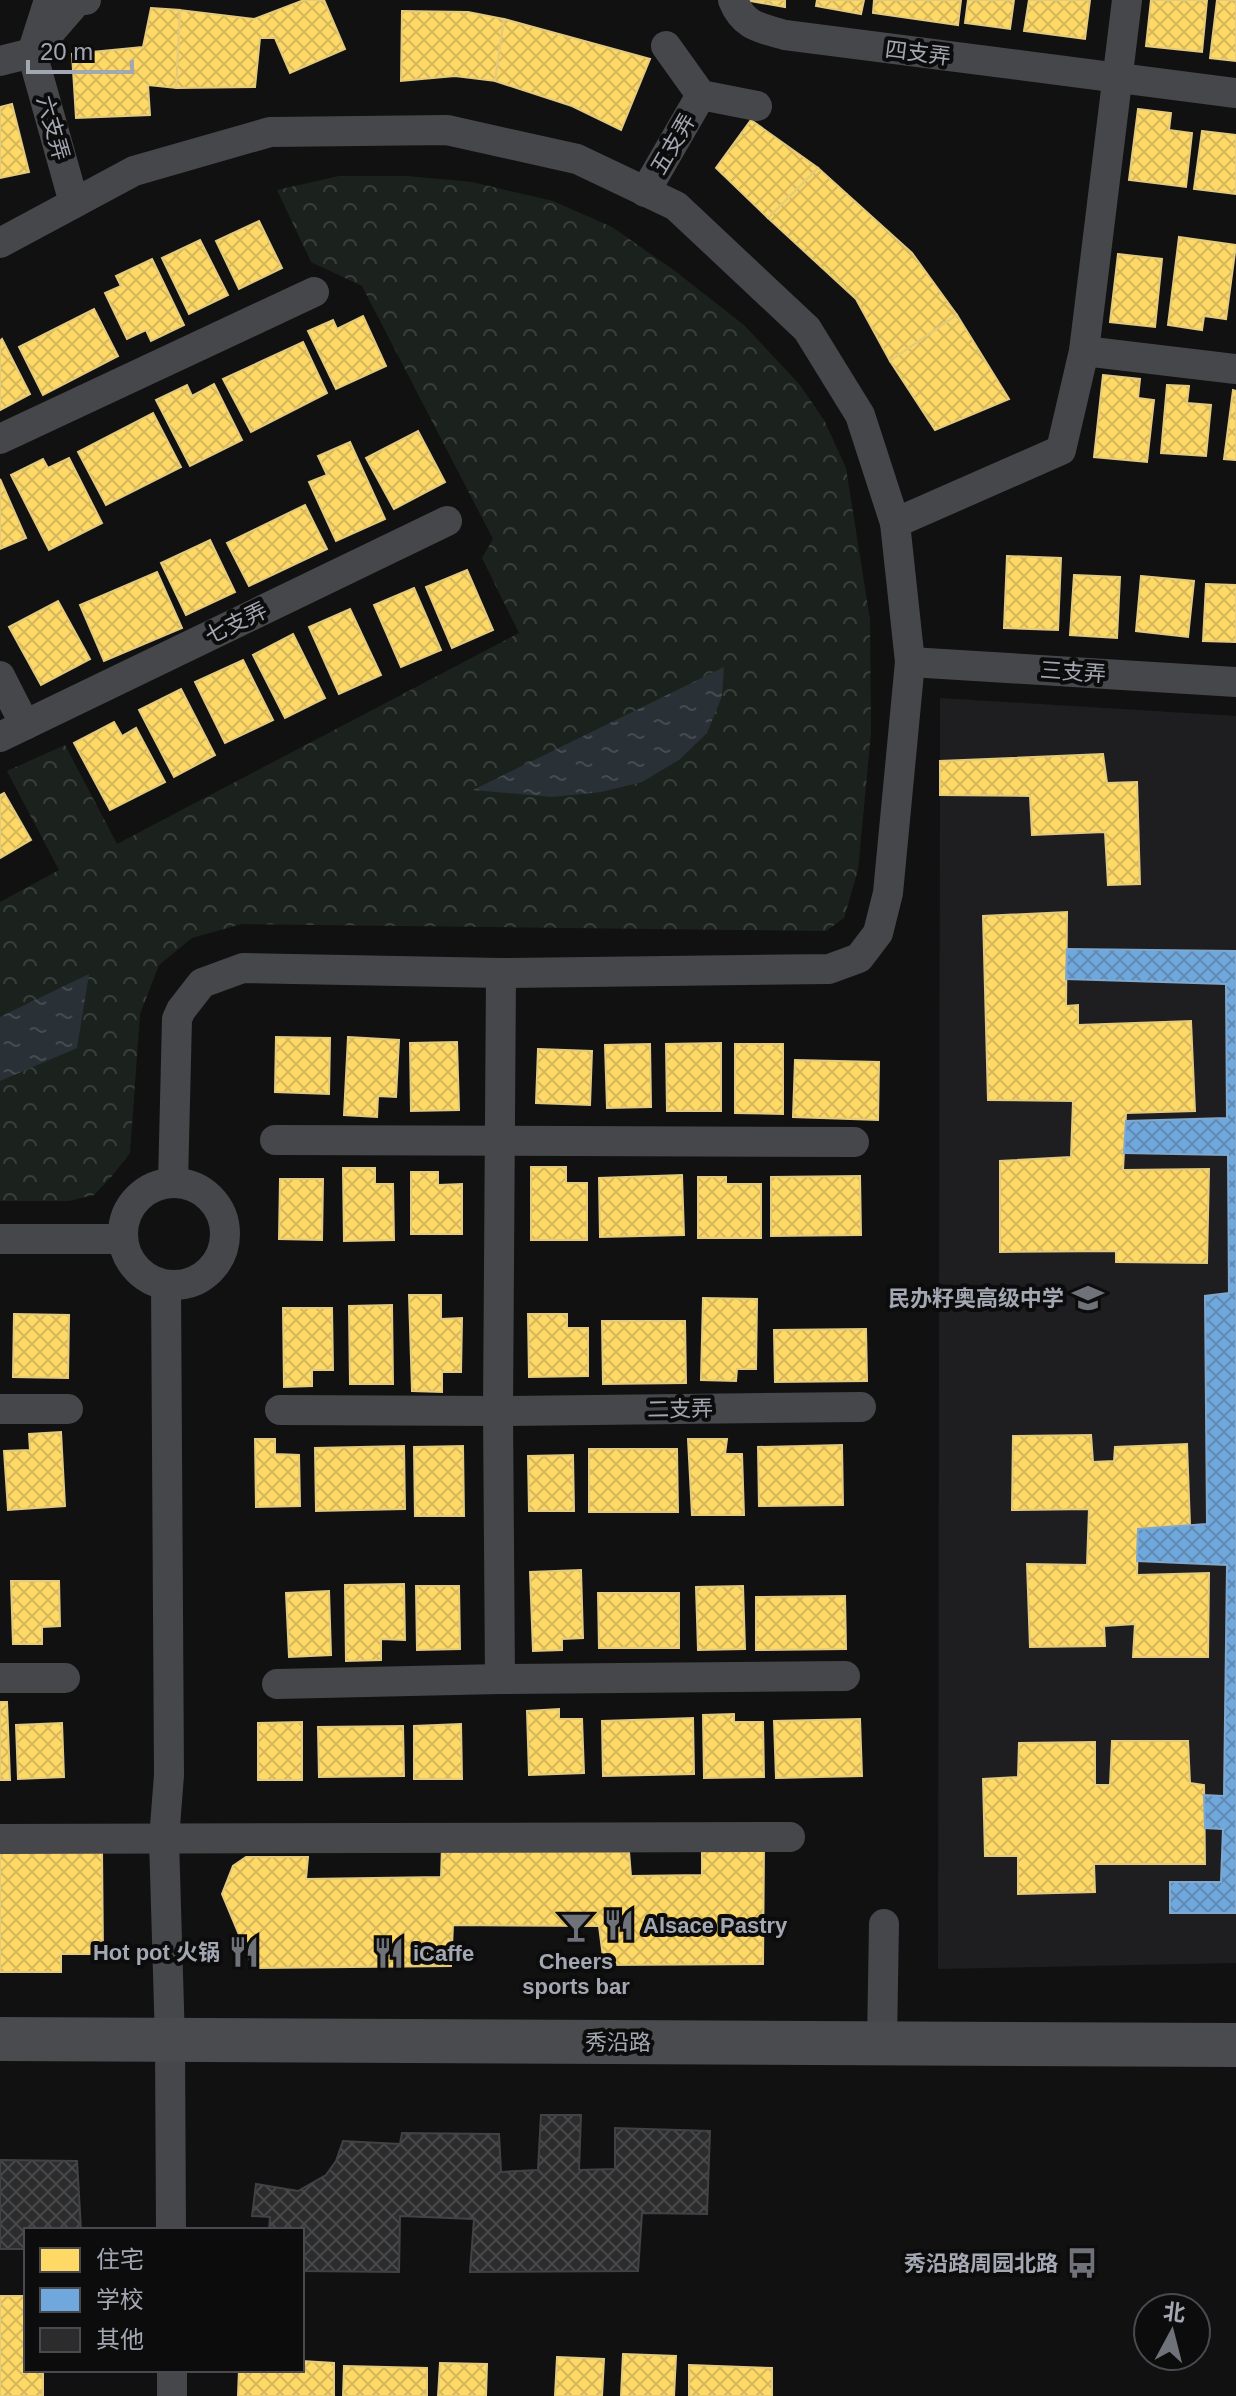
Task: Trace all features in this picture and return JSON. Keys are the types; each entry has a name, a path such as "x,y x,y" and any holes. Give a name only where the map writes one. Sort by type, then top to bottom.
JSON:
{"main road":[{"name":"秀沿路","path":"0,2039 1236,2045"}],"street":[{"path":"32,53 49,0"},
{"path":"0,61 32,53 78,0 86,0"},
{"name":"四支弄","path":"733,0 739,14 757,28 785,35 1236,93"},
{"path":"895,523 1061,450 1084,351 1127,0"},
{"name":"五支弄","path":"666,46 701,95 757,106"},
{"name":"六支弄","path":"32,53 74,203"},
{"name":"五支弄","path":"645,192 701,95"},
{"path":"0,243 134,171 270,132 447,130 577,159 676,206 807,329 860,415 895,523 910,662 888,893 878,933 859,958 829,969 501,973 243,968 202,983 177,1019 173,1183"},
{"path":"0,439 314,292"},
{"path":"1084,351 1236,369"},
{"name":"七支弄","path":"0,676 12,731 447,521"},
{"name":"三支弄","path":"910,662 1236,682"},
{"path":"500,1679 498,1141 501,973"},
{"path":"275,1140 854,1142"},
{"path":"173,1183 200,1190 216,1205 225,1232 222,1252 207,1273 192,1283 166,1285 144,1276 129,1260 123,1239 125,1220 133,1203 155,1187 173,1183"},
{"path":"0,1239 123,1239"},
{"path":"166,1285 169,1775 164,1839 171,2228"},
{"name":"二支弄","path":"280,1410 861,1407"},
{"path":"0,1409 68,1409"},
{"path":"277,1684 845,1676"},
{"path":"0,1678 65,1678"},
{"path":"0,1839 790,1837"},
{"path":"882,2043 884,1924"},
{"path":"172,2372 172,2396"}],"shaded area":[{"name":"民办籽奥高级中学","path":"940,698 1236,716 1236,1963 938,1969"}],"green space":[{"path":"339,176 407,176 472,182 553,201 612,227 745,326 799,384 824,420 846,468 870,620 871,733 858,870 844,918 826,931 242,924 192,938 159,965 140,1014 130,1153 94,1195 69,1201 0,1201 0,902 59,870 7,771 65,745 117,844 519,633 482,558 493,539 362,286 311,262 277,190"}],"water":[{"path":"724,667 722,696 707,733 679,760 642,782 601,792 552,797 473,790"},
{"path":"89,974 77,1048 0,1081 0,1017"}],"building: 住宅":[{"path":"304,0 324,0 345,49 290,73 275,38 260,38 255,87 176,88 180,10 254,19"},
{"path":"750,0 785,0 785,7 750,1"},
{"path":"817,0 864,0 861,14 816,6"},
{"path":"874,0 961,0 958,25 873,13"},
{"path":"968,0 1014,0 1010,29 965,23"},
{"path":"1029,0 1090,0 1085,39 1024,31"},
{"path":"1151,0 1207,0 1202,52 1146,46"},
{"path":"1217,0 1236,0 1236,61 1210,58"},
{"path":"151,8 180,10 176,88 148,85 150,115 76,118 72,54 143,47"},
{"path":"402,11 468,12 504,19 495,81 455,76 401,81"},
{"path":"504,19 650,59 621,130 572,106 495,81"},
{"path":"12,104 29,172 0,178 0,107"},
{"path":"1138,109 1171,113 1169,130 1192,133 1186,187 1129,180"},
{"path":"751,120 818,168 768,218 716,168"},
{"path":"1202,131 1236,135 1236,194 1194,189"},
{"path":"818,168 912,253 957,315 890,361 856,299 768,218"},
{"path":"259,221 282,268 239,289 216,241"},
{"path":"1179,237 1236,245 1226,319 1204,316 1202,330 1168,325"},
{"path":"200,240 228,295 189,314 162,258"},
{"path":"1118,254 1162,259 1155,327 1110,322"},
{"path":"152,259 184,325 151,341 146,330 127,339 105,293 121,286 116,276"},
{"path":"94,309 118,356 43,395 19,347"},
{"path":"957,315 1009,399 935,430 890,361"},
{"path":"363,316 386,366 336,389 308,331 333,320 337,329"},
{"path":"2,339 30,394 0,410 0,341"},
{"path":"303,342 327,393 251,432 223,379"},
{"path":"1103,375 1140,379 1138,398 1154,400 1147,462 1094,457"},
{"path":"214,384 242,440 190,466 156,400 187,385 192,396"},
{"path":"1167,385 1189,386 1187,403 1211,405 1206,456 1161,453"},
{"path":"1233,390 1236,391 1236,460 1224,459"},
{"path":"153,413 181,467 106,505 78,452"},
{"path":"418,431 445,482 394,509 366,458"},
{"path":"350,442 385,519 336,541 309,482 327,475 318,456"},
{"path":"69,458 102,523 49,550 11,475 43,459 48,468"},
{"path":"0,479 26,538 0,549"},
{"path":"305,505 327,549 249,586 227,543"},
{"path":"210,540 235,592 186,615 161,563"},
{"path":"1007,556 1061,558 1058,630 1004,628"},
{"path":"467,570 493,630 452,648 426,587"},
{"path":"157,572 182,628 104,661 80,605"},
{"path":"1074,575 1120,577 1117,638 1070,635"},
{"path":"1141,576 1194,581 1188,637 1136,631"},
{"path":"1206,584 1236,585 1236,642 1203,641"},
{"path":"414,588 441,650 401,667 374,605"},
{"path":"58,601 90,659 41,685 9,627"},
{"path":"350,609 381,675 339,694 309,627"},
{"path":"293,634 325,698 285,718 253,655"},
{"path":"243,660 273,720 225,743 195,682"},
{"path":"181,689 215,755 174,777 139,710"},
{"path":"114,722 122,736 136,728 165,782 110,810 74,743"},
{"path":"1103,754 1107,783 1137,782 1140,884 1108,885 1105,832 1032,835 1030,796 940,795 940,761"},
{"path":"4,793 31,840 0,858 0,795"},
{"path":"1067,912 1066,1006 1078,1005 1078,1025 1191,1021 1195,1111 1126,1113 1123,1170 1209,1169 1207,1263 1116,1262 1116,1251 1000,1252 1000,1161 1071,1157 1073,1101 988,1100 983,916"},
{"path":"276,1037 330,1038 329,1094 275,1092"},
{"path":"348,1037 399,1040 396,1097 378,1096 377,1117 344,1115"},
{"path":"457,1042 459,1110 411,1111 410,1043"},
{"path":"721,1043 721,1111 667,1111 666,1044"},
{"path":"650,1044 651,1107 607,1108 605,1045"},
{"path":"735,1044 783,1044 783,1114 735,1113"},
{"path":"538,1049 592,1051 590,1105 536,1103"},
{"path":"795,1060 879,1062 878,1120 793,1117"},
{"path":"531,1167 566,1167 566,1183 587,1183 587,1240 531,1240"},
{"path":"343,1168 375,1168 375,1184 393,1184 394,1240 344,1241"},
{"path":"411,1172 438,1172 438,1185 462,1184 462,1234 411,1234"},
{"path":"682,1175 684,1235 600,1237 599,1178"},
{"path":"860,1176 861,1235 771,1236 771,1177"},
{"path":"698,1177 726,1177 726,1184 761,1184 761,1238 698,1238"},
{"path":"280,1179 323,1179 322,1240 279,1239"},
{"path":"409,1295 441,1295 441,1319 462,1318 461,1372 442,1372 442,1392 412,1391"},
{"path":"703,1298 757,1299 756,1369 737,1369 736,1381 701,1380"},
{"path":"392,1305 393,1384 350,1384 349,1306"},
{"path":"283,1308 332,1308 333,1370 312,1370 312,1386 284,1387"},
{"path":"14,1314 69,1315 68,1378 13,1377"},
{"path":"528,1314 567,1314 567,1328 588,1328 588,1376 529,1377"},
{"path":"602,1321 685,1321 686,1383 603,1384"},
{"path":"866,1329 867,1381 775,1382 774,1330"},
{"path":"61,1432 65,1506 8,1510 4,1451 30,1450 29,1434"},
{"path":"1091,1435 1093,1462 1114,1461 1115,1447 1187,1444 1190,1525 1138,1529 1137,1575 1209,1573 1208,1657 1133,1657 1135,1624 1104,1626 1105,1646 1030,1647 1027,1564 1087,1565 1089,1509 1012,1510 1013,1436"},
{"path":"255,1439 275,1439 275,1454 299,1455 300,1506 256,1507"},
{"path":"688,1439 727,1439 725,1454 742,1454 744,1515 692,1515"},
{"path":"842,1445 843,1505 759,1506 758,1447"},
{"path":"404,1446 405,1509 316,1511 315,1448"},
{"path":"463,1446 464,1516 415,1516 414,1447"},
{"path":"589,1449 677,1449 678,1512 589,1512"},
{"path":"573,1455 574,1511 529,1511 528,1456"},
{"path":"581,1570 583,1638 562,1639 562,1650 533,1651 530,1572"},
{"path":"11,1581 59,1581 60,1626 42,1627 42,1644 13,1644"},
{"path":"404,1584 405,1640 381,1639 381,1660 346,1661 345,1585"},
{"path":"416,1586 459,1586 460,1649 417,1650"},
{"path":"743,1586 745,1649 698,1650 696,1587"},
{"path":"329,1591 331,1655 289,1657 286,1593"},
{"path":"598,1593 679,1593 679,1648 599,1648"},
{"path":"845,1596 846,1649 756,1650 756,1597"},
{"path":"0,1702 7,1702 10,1780 0,1780"},
{"path":"559,1709 559,1719 582,1719 584,1773 529,1775 527,1711"},
{"path":"734,1714 734,1722 763,1722 764,1777 704,1778 703,1715"},
{"path":"693,1718 694,1774 603,1776 602,1721"},
{"path":"860,1719 862,1776 776,1778 774,1721"},
{"path":"302,1722 302,1780 258,1780 258,1723"},
{"path":"62,1723 64,1777 18,1779 16,1725"},
{"path":"461,1724 462,1779 414,1779 414,1726"},
{"path":"403,1726 404,1776 319,1777 318,1727"},
{"path":"1112,1741 1188,1741 1190,1783 1204,1785 1205,1864 1094,1864 1095,1892 1018,1894 1018,1856 985,1856 983,1779 1018,1777 1019,1743 1095,1742 1095,1785 1110,1785"},
{"path":"442,1847 629,1852 631,1876 702,1875 702,1849 764,1847 763,1964 604,1965 599,1926 453,1925 451,1966 253,1968 222,1894 233,1866 246,1857 308,1857 306,1879 441,1877"},
{"path":"0,1848 102,1851 103,1954 61,1954 61,1972 0,1972"},
{"path":"0,2296 24,2296 24,2372 43,2372 43,2396 0,2396"},
{"path":"623,2354 676,2356 674,2396 621,2396"},
{"path":"557,2357 604,2359 602,2396 555,2396"},
{"path":"304,2361 334,2363 334,2396 238,2396 239,2372 304,2372"},
{"path":"440,2363 487,2364 486,2396 438,2396"},
{"path":"689,2365 772,2368 772,2396 689,2396"},
{"path":"344,2366 427,2368 427,2396 343,2396"}],"building: 学校":[{"path":"1067,949 1236,951 1236,1913 1170,1913 1170,1882 1221,1882 1223,1829 1205,1828 1204,1795 1224,1796 1227,1565 1137,1561 1138,1529 1207,1524 1205,1296 1229,1293 1228,1155 1124,1153 1126,1121 1227,1118 1226,984 1066,979"}],"building: 其他":[{"path":"541,2115 581,2115 579,2170 615,2169 615,2128 710,2131 707,2214 642,2213 638,2271 470,2272 474,2219 400,2216 399,2272 304,2271 304,2228 269,2228 270,2217 252,2216 256,2184 298,2191 326,2175 336,2161 343,2141 400,2144 402,2133 499,2134 501,2172 538,2170"},
{"path":"0,2160 77,2161 81,2228 24,2228 24,2249 0,2249"}],"place":[{"name":"民办籽奥高级中学","path":"1088,1298"},
{"name":"Alsace Pastry","path":"619,1925"},
{"name":"Cheers sports bar","path":"576,1927"},
{"name":"Hot pot 火锅","path":"244,1952"},
{"name":"iCaffe","path":"389,1953"},
{"name":"秀沿路周园北路","path":"1082,2263"}]}
